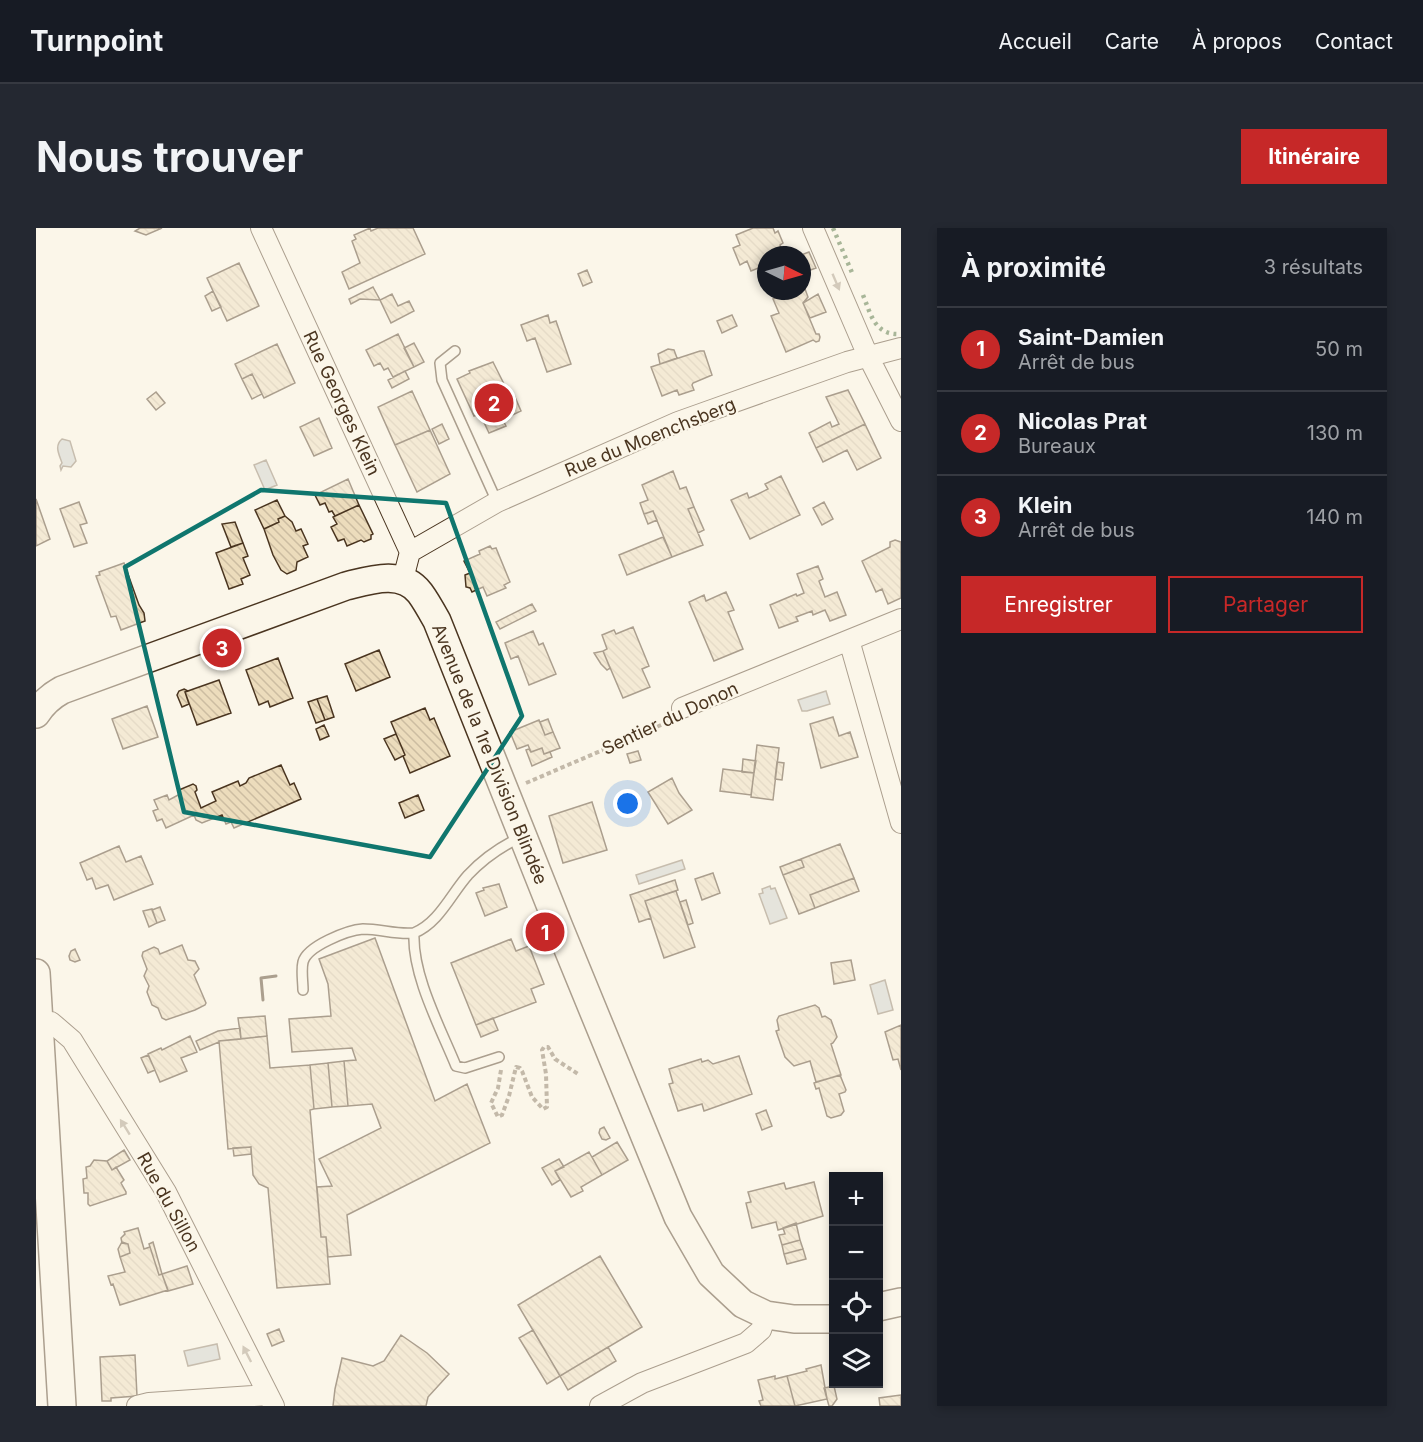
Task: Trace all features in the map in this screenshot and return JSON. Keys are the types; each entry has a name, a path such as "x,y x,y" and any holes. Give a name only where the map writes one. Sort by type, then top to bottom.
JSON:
{"main road":[{"path":"38,708 62,690 345,586 376,578 403,579"},
{"name":"Avenue de la 1re Division Blindée","path":"403,579 419,591 437,621 678,1217 711,1274 743,1304 766,1315 794,1319 829,1319"},
{"path":"37,998 62,1406"},
{"path":"883,1307 901,1302"}],"street":[{"name":"Rue Georges Klein","path":"261,228 410,552"},
{"path":"813,228 868,356 901,421"},
{"name":"Rue du Moenchsberg","path":"410,552 497,502 678,422 868,356 901,348"},
{"path":"403,579 410,552"},
{"name":"Sentier du Donon","path":"682,708 901,619"},
{"path":"849,640 901,823"},
{"name":"Rue du Sillon","path":"37,998 51,1022 72,1040 166,1192 271,1400"},
{"path":"602,1405 642,1383 746,1343 761,1330 766,1315"},
{"path":"137,1406 148,1403 271,1400"}],"lane":[{"path":"454,351 440,363 442,380 497,502"},
{"path":"303,990 303,961 310,951 356,930 376,930 399,934 422,930 442,910 468,875 507,843 524,836"},
{"path":"414,933 417,970 456,1066 465,1068 499,1057"}],"path":[{"name":"Sentier du Donon","path":"506,792 675,719 682,708"},
{"path":"499,1057 501,1077 491,1103 498,1116 502,1115 509,1096 514,1070 518,1067 536,1103 543,1109 547,1107 542,1050 544,1047 548,1047 555,1059 578,1074"}],"highlighted area":[{"path":"261,490 446,503 522,716 430,857 184,812 125,567"}],"shaded area":[{"path":"62,439 70,441 76,461 71,467 63,466 61,470 62,463 58,447"},
{"path":"266,460 277,485 265,490 254,465"},
{"path":"826,691 830,704 802,711 798,700"},
{"path":"682,860 685,869 639,884 636,875"},
{"path":"770,886 771,889 775,888 787,918 770,924 759,894 763,893 762,889"},
{"path":"885,980 893,1010 878,1014 870,985"},
{"path":"217,1344 220,1359 188,1366 184,1351"}],"building":[{"path":"140,228 162,228 146,235 135,231"},
{"path":"370,228 371,231 378,228 413,228 425,254 349,289 342,272 360,263 352,241 356,239 354,235"},
{"path":"753,228 773,228 775,233 778,231 783,243 780,246 757,246 757,269 751,271 747,261 740,265 733,248 740,245 736,235"},
{"path":"811,257 816,268 811,270"},
{"path":"239,263 259,306 227,321 207,278"},
{"path":"587,270 592,282 583,286 578,274"},
{"path":"373,287 380,300 360,299 351,304 349,299"},
{"path":"213,291 221,307 212,311 205,296"},
{"path":"392,294 398,306 409,301 414,311 391,323 380,300"},
{"path":"818,294 826,312 810,318 803,303"},
{"path":"773,300 806,300 803,303 816,334 819,334 819,341 813,340 786,352 771,316 779,313"},
{"path":"548,315 550,323 556,321 571,364 547,372 535,338 527,341 521,325"},
{"path":"732,315 737,326 722,333 717,321"},
{"path":"398,334 414,367 393,377 388,368 384,370 380,363 374,366 366,350"},
{"path":"414,343 424,362 414,367 404,348"},
{"path":"277,344 295,383 264,398 252,374 242,379 235,364"},
{"path":"668,349 674,350 677,358 660,364 658,354"},
{"path":"704,351 712,375 693,383 694,390 679,395 677,390 662,396 651,367"},
{"path":"493,362 510,396 514,395 521,411 508,417 509,419 504,422 506,426 489,433 480,414 474,416 457,379 470,373 469,371"},
{"path":"405,371 409,379 392,388 388,380"},
{"path":"252,374 262,394 252,399 242,379"},
{"path":"848,390 865,424 816,448 809,433 830,422 832,427 839,424 826,397"},
{"path":"412,391 430,430 395,445 378,407"},
{"path":"156,392 165,403 156,410 147,399"},
{"path":"319,418 332,448 314,456 300,427"},
{"path":"442,424 449,439 439,444 432,429"},
{"path":"865,424 881,458 857,470 847,450 823,462 816,448"},
{"path":"430,430 450,474 417,492 395,445"},
{"path":"673,471 680,489 686,487 694,507 688,509 703,545 672,557 653,511 644,514 640,503 648,500 642,485"},
{"path":"781,476 800,515 750,539 731,500 747,493 749,498 758,494 768,489 765,484"},
{"path":"348,479 359,505 335,516 332,511 329,512 325,503 320,505 315,495"},
{"path":"36,499 50,539 36,546"},
{"path":"277,500 285,516 278,519 279,522 264,529 255,510"},
{"path":"79,502 87,523 80,525 87,543 74,547 60,509"},
{"path":"824,502 833,519 822,525 813,508"},
{"path":"359,505 373,534 371,539 364,542 361,540 347,546 344,539 338,541 331,527 337,524 333,517"},
{"path":"694,507 704,530 698,533 688,509"},
{"path":"653,511 657,520 648,524 644,514"},
{"path":"285,516 292,522 296,531 301,529 308,544 303,546 308,557 297,562 296,570 287,574 281,570 273,555 264,529 279,522 278,519"},
{"path":"235,522 243,543 231,547 222,524"},
{"path":"663,537 672,557 627,575 619,555"},
{"path":"895,540 901,542 901,598 888,604 882,589 876,592 862,561 890,547 890,542"},
{"path":"243,543 248,556 243,558 250,575 241,579 243,584 229,589 216,553"},
{"path":"490,546 492,549 496,548 510,582 504,585 506,588 487,596 483,587 472,592 466,587 465,575 470,573 464,561 480,554 479,551"},
{"path":"124,563 145,621 121,630 116,616 111,617 96,576 100,575 99,572"},
{"path":"818,566 823,579 819,581 825,597 837,592 846,615 830,621 825,610 813,615 812,611 796,617 798,621 779,628 770,605 804,593 797,574"},
{"path":"726,592 734,610 728,612 743,649 714,661 689,602 704,595 706,601"},
{"path":"532,604 536,611 500,629 496,622"},
{"path":"633,627 649,666 642,669 650,687 623,698 603,651 607,649 602,635 614,630 616,634"},
{"path":"533,631 539,645 543,643 556,674 529,685 518,656 511,659 505,643"},
{"path":"379,650 390,677 356,691 345,664"},
{"path":"603,651 610,668 607,670 594,653"},
{"path":"278,658 293,698 270,707 268,701 259,705 246,670"},
{"path":"219,680 231,713 197,725 185,692"},
{"path":"184,689 188,691 185,692 189,704 182,707 177,695"},
{"path":"327,696 334,717 325,720 317,699"},
{"path":"317,699 325,720 316,723 308,702"},
{"path":"147,706 158,737 123,749 112,719"},
{"path":"425,708 430,720 434,718 450,756 410,773 391,722"},
{"path":"833,717 839,736 850,732 858,757 821,768 810,724"},
{"path":"548,719 553,732 545,735 540,722"},
{"path":"539,720 545,735 553,732 560,748 544,754 542,748 531,752 528,745 517,749 510,732"},
{"path":"324,725 329,736 320,740 316,729"},
{"path":"396,734 405,755 395,760 384,739"},
{"path":"757,745 779,748 773,800 751,797"},
{"path":"542,748 544,754 550,752 552,757 532,766 526,750 529,749 531,752"},
{"path":"638,751 641,760 630,763 627,754"},
{"path":"743,759 756,761 754,773 742,772"},
{"path":"777,762 784,763 782,780 775,779"},
{"path":"281,765 290,785 294,783 301,799 234,828 231,822 226,824 222,815 202,823 196,820 194,815 166,828 162,819 157,821 153,811 158,809 154,800 167,795 169,800 180,794 179,790 193,784 196,786 195,792 201,808 216,801 212,792 238,781 240,786 249,778"},
{"path":"723,769 754,773 751,795 720,791"},
{"path":"672,778 679,793 692,810 668,824 648,792"},
{"path":"418,795 424,810 405,818 399,803"},
{"path":"592,802 607,850 563,863 549,816"},
{"path":"840,844 854,878 810,895 815,908 799,914 783,875 804,867 801,859"},
{"path":"119,846 126,862 141,856 153,884 114,900 108,885 96,889 92,878 87,880 80,863"},
{"path":"801,859 804,867 783,875 780,867"},
{"path":"713,873 720,893 702,900 695,879"},
{"path":"854,878 859,891 815,908 810,895"},
{"path":"675,880 678,890 645,901 651,918 639,922 630,895"},
{"path":"499,884 507,907 485,916 476,893 484,890 483,888"},
{"path":"676,891 695,947 664,958 645,901"},
{"path":"686,900 693,923 688,925 680,902"},
{"path":"160,907 165,920 157,923 152,910"},
{"path":"152,909 157,923 149,927 143,911"},
{"path":"375,938 435,1101 467,1084 490,1143 347,1215 351,1255 328,1257 326,1237 321,1237 317,1187 332,1186 319,1159 381,1128 372,1104 348,1106 344,1061 356,1060 352,1048 292,1052 289,1019 331,1016 328,984 319,959"},
{"path":"511,939 516,951 529,946 544,984 531,989 536,1002 476,1025 451,963"},
{"path":"182,945 188,960 195,961 199,969 194,975 206,1003 195,1010 166,1020 162,1018 158,1008 152,1005 147,992 149,986 144,976 147,969 142,956 143,952 154,947 160,954"},
{"path":"75,949 80,960 75,962 70,960 69,956"},
{"path":"851,960 855,980 834,984 831,963"},
{"path":"815,1005 819,1008 822,1017 825,1016 831,1020 837,1037 831,1044 841,1075 816,1082 810,1061 794,1066 785,1057 776,1031 779,1030 777,1020 779,1016"},
{"path":"265,1016 267,1036 241,1039 238,1018"},
{"path":"493,1018 498,1030 481,1037 476,1025"},
{"path":"901,1025 901,1070 898,1059 893,1060 885,1032"},
{"path":"240,1028 241,1039 219,1041 200,1050 196,1041 218,1031"},
{"path":"190,1036 197,1052 181,1058 187,1071 160,1082 148,1054 161,1048 162,1050"},
{"path":"267,1036 270,1068 310,1065 314,1109 310,1110 321,1237 326,1237 330,1284 277,1288 268,1188 259,1184 253,1175 251,1147 228,1149 219,1041"},
{"path":"148,1055 155,1070 148,1073 141,1058"},
{"path":"739,1056 752,1094 704,1111 702,1104 678,1111 669,1084 673,1083 669,1069 701,1059 702,1062 708,1060 713,1064"},
{"path":"344,1061 348,1106 332,1107 328,1063"},
{"path":"328,1063 332,1107 314,1109 310,1065"},
{"path":"840,1075 846,1090 839,1094 844,1111 841,1115 831,1118 827,1116 819,1088 816,1089 814,1083"},
{"path":"766,1110 772,1126 762,1130 756,1114"},
{"path":"604,1127 610,1138 606,1140 602,1139 599,1133"},
{"path":"617,1142 628,1160 602,1175 592,1157"},
{"path":"251,1147 251,1154 234,1156 233,1148"},
{"path":"124,1150 130,1160 112,1170 107,1161"},
{"path":"589,1152 602,1175 581,1187 583,1191 571,1197 555,1171"},
{"path":"559,1159 564,1167 555,1171 560,1180 552,1185 542,1168"},
{"path":"94,1160 107,1161 112,1170 116,1167 124,1180 121,1183 126,1194 90,1206 88,1204 88,1193 84,1193 83,1179 87,1178 86,1167 90,1166"},
{"path":"814,1182 823,1216 778,1230 776,1222 752,1228 746,1203 751,1202 748,1192 784,1183 786,1189"},
{"path":"796,1223 800,1240 782,1245 779,1235 785,1234 783,1228"},
{"path":"138,1228 144,1249 150,1247 159,1275 162,1274 168,1290 120,1305 108,1276 125,1272 120,1257 130,1253 128,1244 122,1243 121,1238 124,1232"},
{"path":"800,1240 803,1249 784,1254 782,1245"},
{"path":"122,1242 128,1244 130,1253 120,1257 118,1249"},
{"path":"153,1242 162,1274 159,1275 149,1244"},
{"path":"803,1249 806,1259 787,1264 784,1254"},
{"path":"600,1256 642,1327 560,1376 518,1305"},
{"path":"187,1266 193,1284 168,1291 162,1274"},
{"path":"279,1329 284,1341 272,1346 267,1334"},
{"path":"533,1330 560,1376 547,1384 519,1338"},
{"path":"401,1335 427,1353 449,1374 428,1397 426,1406 333,1406 342,1358 373,1366 384,1361"},
{"path":"608,1347 616,1361 568,1390 560,1376"},
{"path":"135,1355 137,1396 102,1401 100,1357"},
{"path":"821,1365 827,1399 795,1406 787,1376"},
{"path":"775,1376 775,1379 787,1376 795,1406 761,1406 759,1401 763,1400 758,1380"},
{"path":"824,1388 834,1388 837,1399 832,1406 829,1406"},
{"path":"901,1395 901,1406 880,1406 879,1398"}],"hedge":[{"path":"833,228 853,275"},
{"path":"863,295 875,323 885,332 901,334"}],"wall":[{"path":"263,1000 261,978 276,976"}],"place":[{"name":"Nicolas Prat","path":"494,403"},
{"name":"Klein","path":"222,648"},
{"name":"Saint-Damien","path":"545,932"}]}
